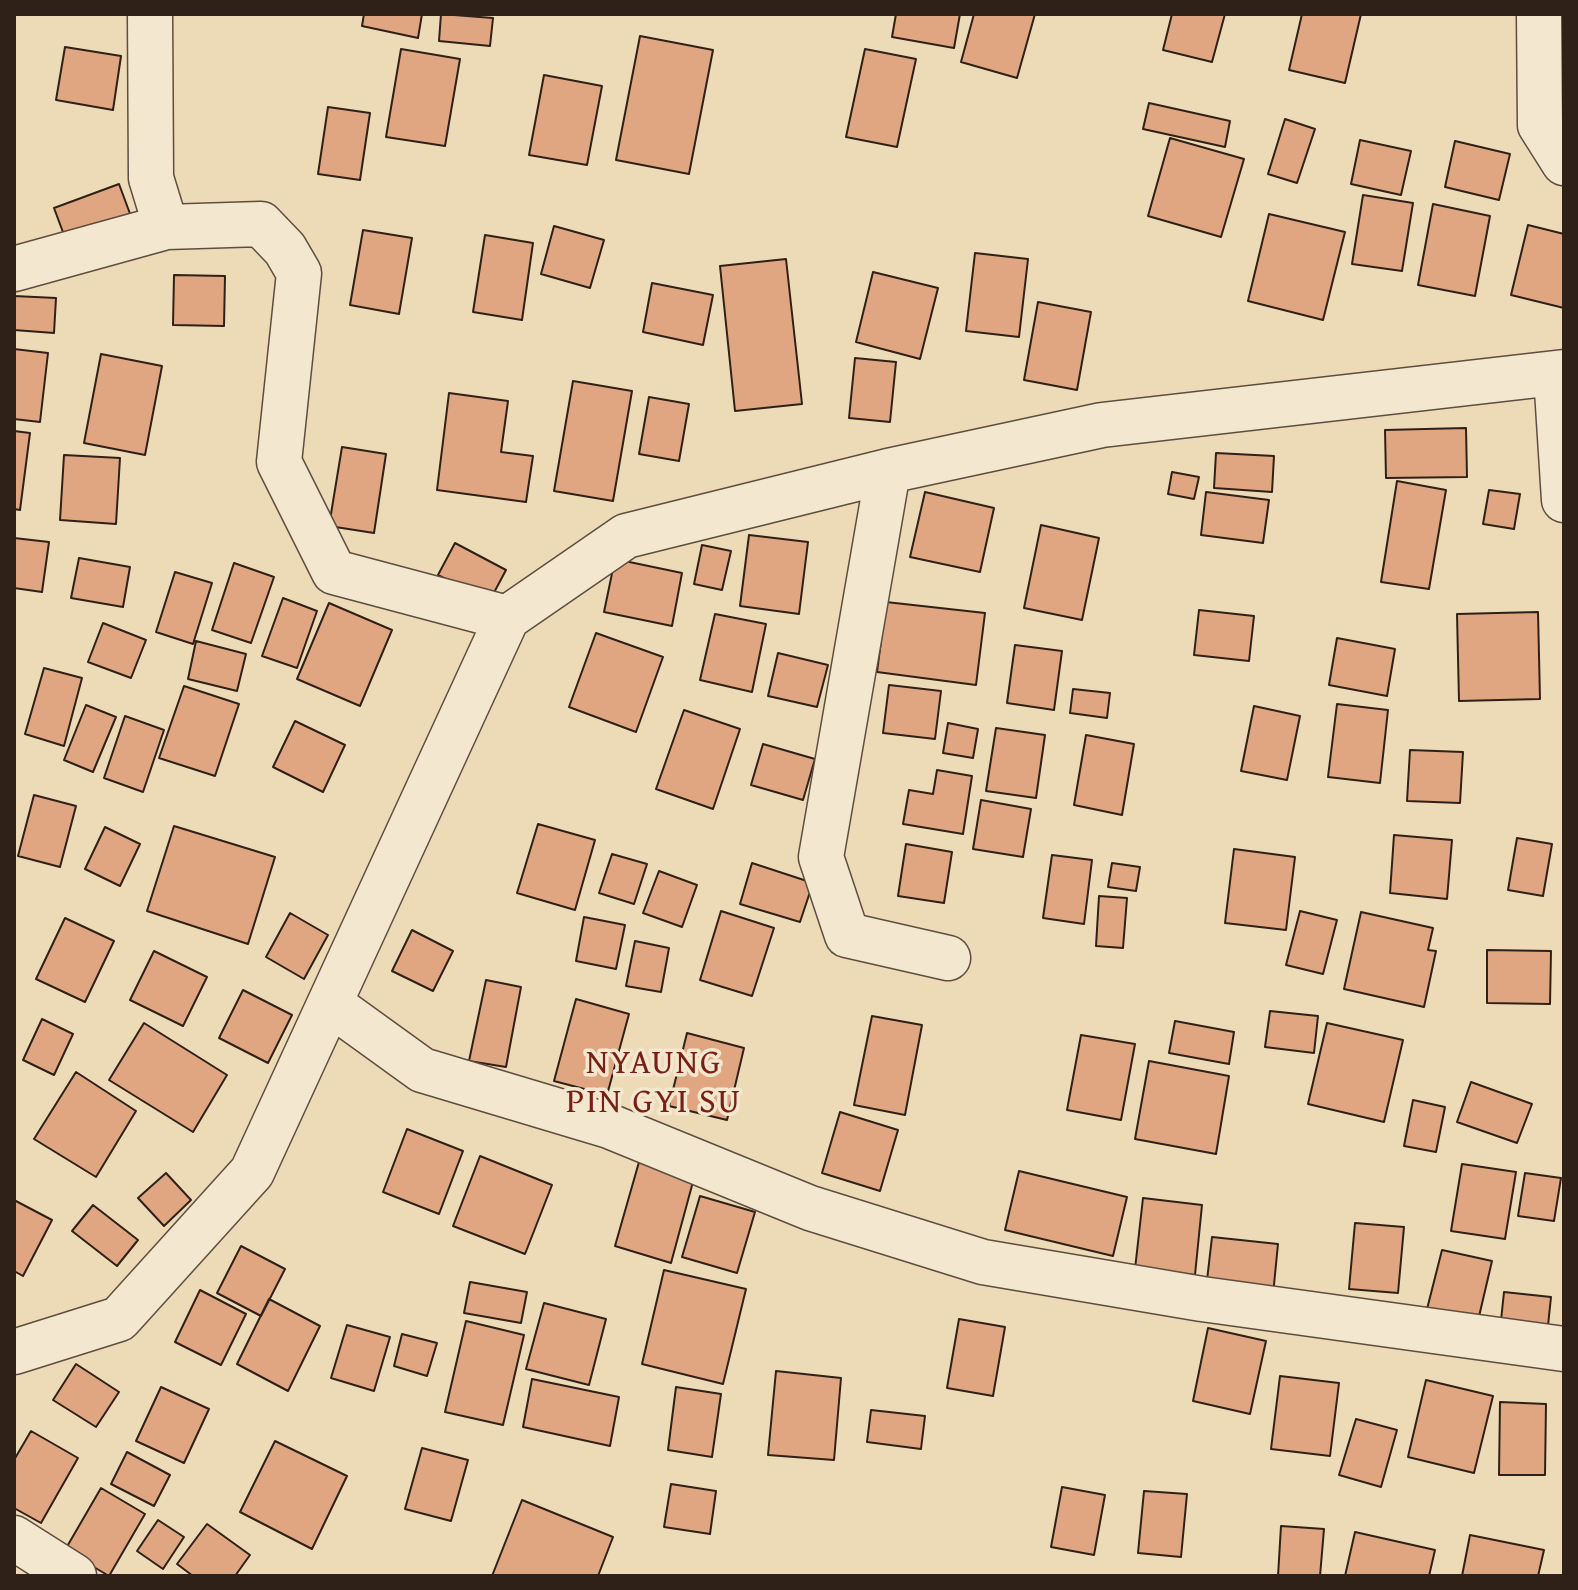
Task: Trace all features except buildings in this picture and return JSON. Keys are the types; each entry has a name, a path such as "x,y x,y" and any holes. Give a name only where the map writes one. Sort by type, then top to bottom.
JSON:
{"street":[{"path":"150,14 151,178 166,227"},
{"path":"1534,16 1540,125 1564,163"},
{"path":"14,269 166,227 261,224 285,249 299,273 279,462 334,572 507,618"},
{"path":"14,1352 119,1319 252,1172 332,1005 507,618 626,536 888,471 1102,425 1560,373 1564,500"},
{"path":"888,471 821,857 847,935 948,958"},
{"path":"332,1005 422,1070 609,1126 810,1208 983,1262 1202,1299 1564,1349"},
{"path":"14,1538 74,1576"}],"district":[{"name":"NYAUNG PIN GYI SU","path":"654,1084"}]}
